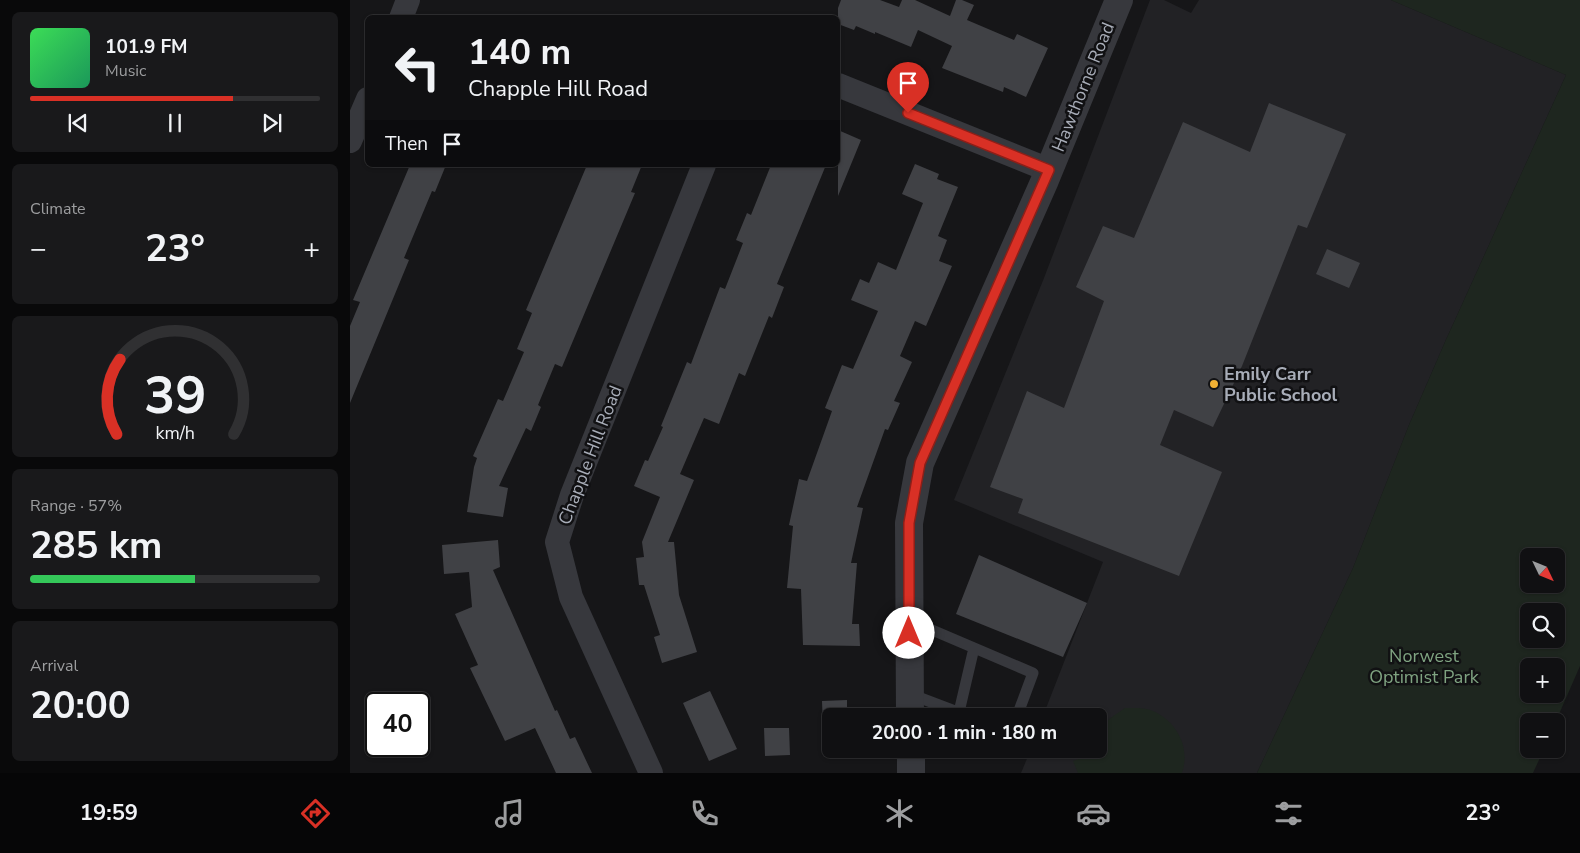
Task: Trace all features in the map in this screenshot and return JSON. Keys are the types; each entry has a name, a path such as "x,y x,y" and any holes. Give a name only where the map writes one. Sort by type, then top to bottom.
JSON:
{"street":[{"path":"402,15 408,0"},
{"name":"Hawthorne Road","path":"910,705 909,523 920,463 1049,170 1119,0"},
{"path":"840,86 1049,170"},
{"path":"350,142 365,106"},
{"name":"Chapple Hill Road","path":"651,773 571,597 557,542 572,495 703,167"},
{"path":"911,758 911,773"}],"lane":[{"path":"909,620 1034,673 1020,708"},
{"path":"965,708 974,648"},
{"path":"910,705 928,708"}],"shaded area":[{"name":"Emily Carr Public School","path":"1150,0 1164,0 1191,13 1199,0 1391,0 1566,75 1409,425 1353,568 1257,773 1021,773 1027,758 1107,758 1107,708 1046,708 1103,562 954,500 1044,278"}],"green space":[{"name":"Norwest Optimist Park","path":"1391,0 1580,0 1580,666 1565,700 1565,658 1520,658 1520,703 1564,703 1559,713 1520,713 1520,758 1540,758 1533,773 1257,773 1353,568 1409,425 1566,75"},
{"path":"1125,708 1143,708 1161,715 1175,728 1180,736 1184,754 1182,773 1078,773 1073,761 1082,758 1107,758 1107,721"}],"building":[{"path":"841,0 880,0 899,7 902,0 915,0 950,16 956,0 962,0 974,5 967,20 1014,40 1017,34 1048,48 1026,97 1004,87 1003,92 942,68 952,46 918,30 911,47 856,26 854,30 840,25 838,8"},
{"path":"1269,103 1346,134 1307,228 1298,225 1242,366 1213,427 1174,410 1160,445 1222,472 1179,576 1018,513 1023,499 990,487 1027,391 1064,408 1104,301 1076,287 1103,226 1134,238 1183,122 1250,152"},
{"path":"840,131 861,140 838,196 838,167 840,167"},
{"path":"915,164 939,174 937,179 958,187 938,236 947,240 939,261 952,266 926,326 915,321 900,356 912,362 894,401 900,403 888,430 885,429 857,507 863,508 851,563 857,563 852,624 859,624 860,646 803,645 801,589 787,588 793,526 789,525 799,479 807,481 832,411 825,408 842,365 853,369 878,311 851,300 860,279 869,283 878,262 896,270 923,203 902,194"},
{"path":"409,167 445,167 435,192 432,191 404,258 409,260 350,403 350,326 360,302 353,300"},
{"path":"586,167 641,167 631,192 635,193 562,367 555,364 538,405 541,407 531,431 526,428 499,486 508,488 503,517 467,512 477,458 473,456 498,399 503,401 524,352 517,349 532,313 526,310"},
{"path":"770,167 825,167 777,284 784,287 772,318 769,316 745,376 739,373 719,424 704,418 680,474 694,480 668,542 674,542 679,595 697,652 662,663 654,637 660,635 644,585 639,585 636,558 644,557 642,542 660,497 634,486 645,460 648,461 663,427 661,426 687,362 691,364 720,287 725,289 743,243 736,240 747,213 751,215"},
{"path":"1327,249 1360,263 1349,288 1316,274"},
{"path":"498,540 500,567 493,570 555,711 557,710 570,739 575,737 592,773 556,773 535,728 505,741 470,668 478,665 455,614 472,607 469,572 444,574 442,545"},
{"path":"979,555 1087,603 1063,657 956,614"},
{"path":"710,691 737,749 709,761 683,703"},
{"path":"847,700 847,708 822,708 822,701"},
{"path":"764,728 789,728 790,755 765,756"}],"place":[{"name":"Emily Carr Public School","path":"1214,384"}],"route":[{"path":"908,113 1049,170 920,463 909,523 909,633"}]}
